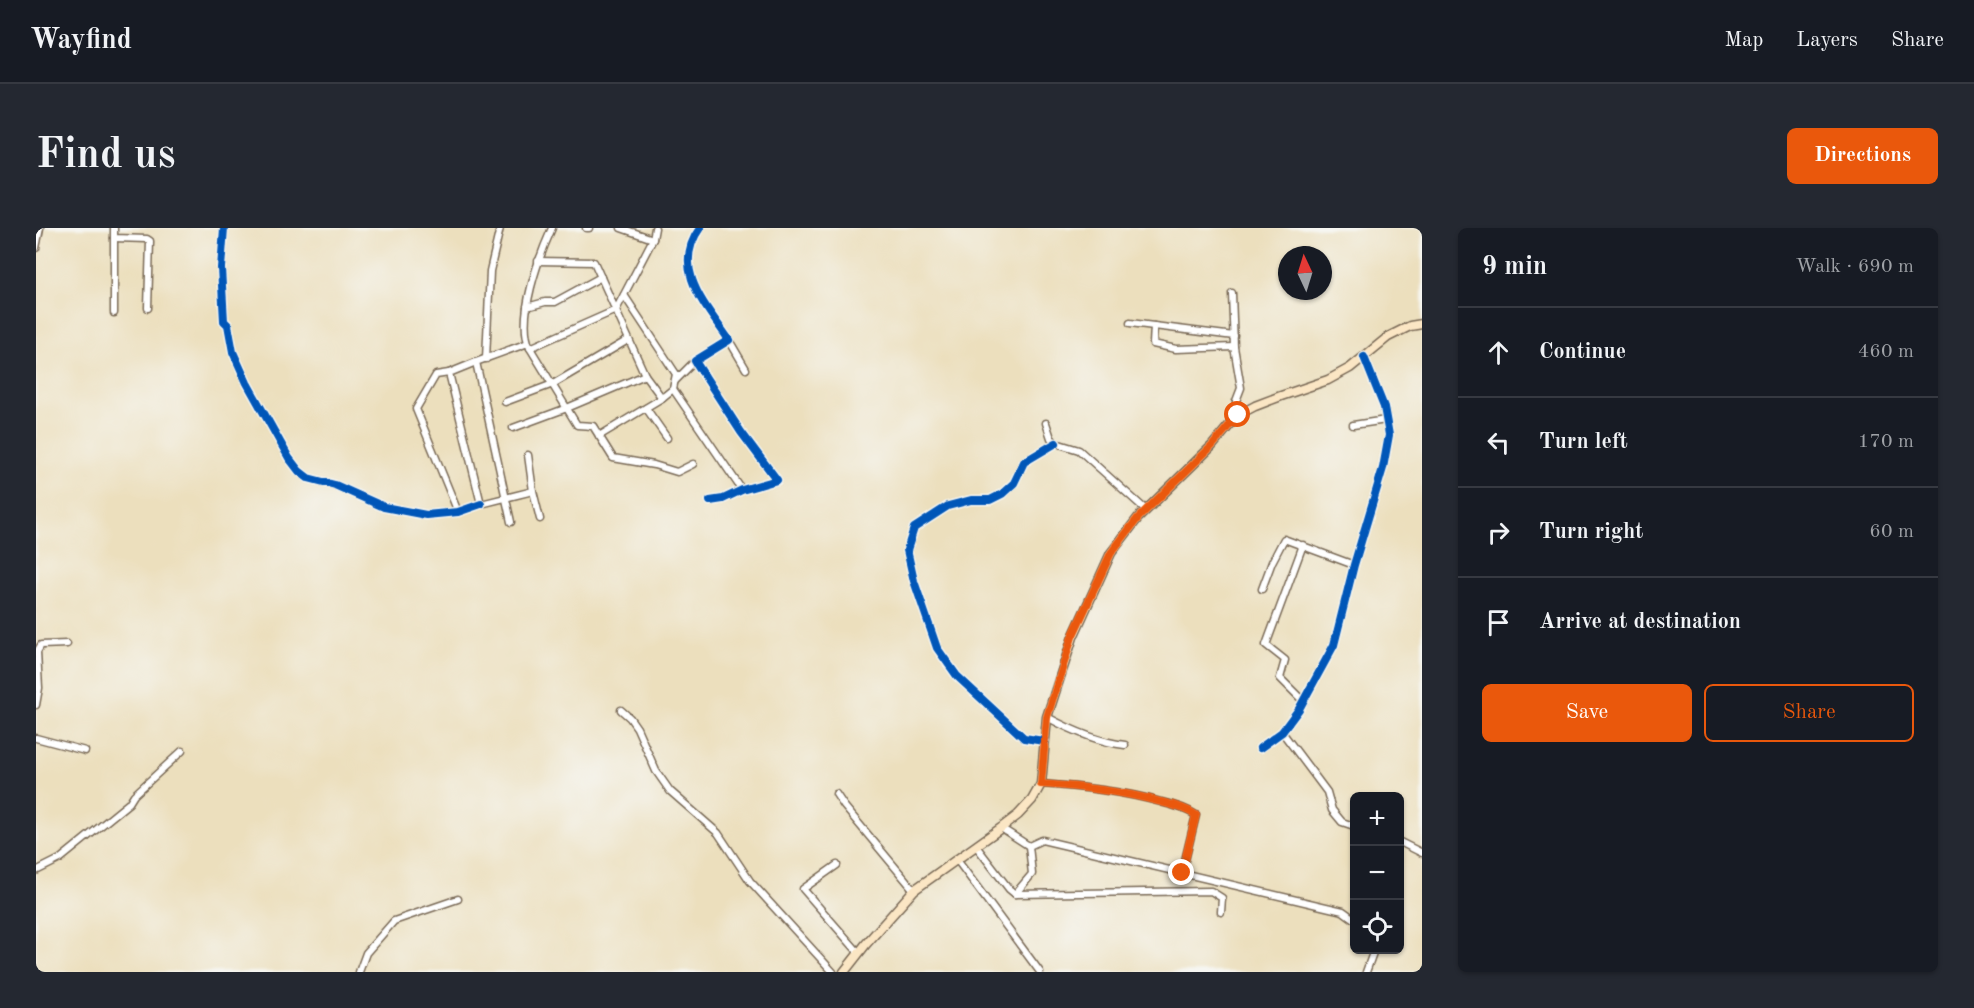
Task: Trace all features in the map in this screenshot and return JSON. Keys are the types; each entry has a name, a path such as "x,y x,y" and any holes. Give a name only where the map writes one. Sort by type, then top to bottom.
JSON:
{"main road":[{"path":"844,972 902,901 914,890 1001,828 1032,800 1041,784 1047,717 1072,637 1111,553 1146,510 1212,446 1238,415 1272,399 1328,380 1350,368 1388,337 1410,326 1422,324"}],"street":[{"path":"36,248 40,228"},
{"path":"114,228 114,313"},
{"path":"224,228 221,268 224,321 228,325 233,352 247,383 298,471 308,478 335,485 384,507 426,514 458,512 533,491"},
{"path":"486,359 490,271 500,228"},
{"path":"552,228 538,261 527,308 529,346 577,425 593,426 613,459 654,465 677,472 693,464"},
{"path":"621,228 653,238"},
{"path":"458,512 416,409 436,375 449,373 529,346 616,310 653,238 655,228"},
{"path":"700,228 691,247 689,274 693,287 746,369"},
{"path":"114,238 150,241 148,309"},
{"path":"538,261 594,262 645,375 662,398"},
{"path":"527,308 545,302 555,302 601,277"},
{"path":"1232,293 1234,347 1241,388 1236,401 1238,415"},
{"path":"599,436 662,398 673,389 675,381 676,374 624,295"},
{"path":"1130,322 1234,336"},
{"path":"1154,326 1153,344 1176,349 1234,347"},
{"path":"505,402 553,384 628,340"},
{"path":"675,381 695,361 729,340"},
{"path":"1260,748 1281,732 1304,702 1334,645 1354,565 1387,454 1389,435 1384,407 1364,357"},
{"path":"695,361 741,432 777,480 742,490 723,499 710,501"},
{"path":"476,362 512,522"},
{"path":"449,373 482,504"},
{"path":"513,428 645,375"},
{"path":"673,389 742,490"},
{"path":"646,408 667,438"},
{"path":"1353,424 1386,420"},
{"path":"1046,423 1056,443 1079,450 1146,510"},
{"path":"1044,741 1024,738 957,676 936,648 914,581 907,550 914,528 948,506 971,500 990,500 1002,494 1014,483 1024,462 1056,443"},
{"path":"528,455 540,519"},
{"path":"1262,589 1284,539 1303,544 1354,565"},
{"path":"1303,544 1266,645 1285,660 1280,678 1304,702"},
{"path":"36,705 39,688 37,652 41,645 68,644"},
{"path":"621,710 637,728 656,771 670,791 718,833 750,881 833,972"},
{"path":"1047,717 1072,730 1111,743 1125,745"},
{"path":"1281,732 1327,792 1332,810 1341,822 1350,825"},
{"path":"36,738 85,751"},
{"path":"36,871 60,859 112,817 182,751"},
{"path":"1041,784 1099,788 1145,797 1186,809 1196,815 1182,873"},
{"path":"836,794 914,890"},
{"path":"1001,828 1029,846"},
{"path":"1029,846 1042,840 1342,911 1350,916"},
{"path":"1404,844 1422,853"},
{"path":"976,846 1015,894 1211,891 1222,898 1221,912"},
{"path":"1015,894 1032,874 1029,846"},
{"path":"957,860 1040,972"},
{"path":"837,865 803,889 859,953"},
{"path":"359,972 366,953 394,921 458,899"},
{"path":"1366,972 1373,954"}],"cycle path":[{"path":"224,228 221,268 224,321 228,325 233,352 247,383 289,458 299,471 308,478 335,485 384,507 426,515 458,512 481,504"},
{"path":"700,228 692,243 689,258 690,273 702,301 729,340 695,361 741,432 777,480 742,490 723,499 710,501"},
{"path":"1260,748 1282,732 1299,709 1334,645 1354,565 1383,468 1389,435 1384,407 1364,357"},
{"path":"1044,741 1024,738 957,676 937,648 914,581 907,550 914,528 948,506 971,500 990,500 1002,494 1014,483 1024,462 1056,443"}],"route":[{"path":"1182,873 1196,815 1186,809 1145,797 1099,788 1041,784 1044,741 1047,717 1072,637 1111,553 1138,518 1212,446 1238,415"}]}
